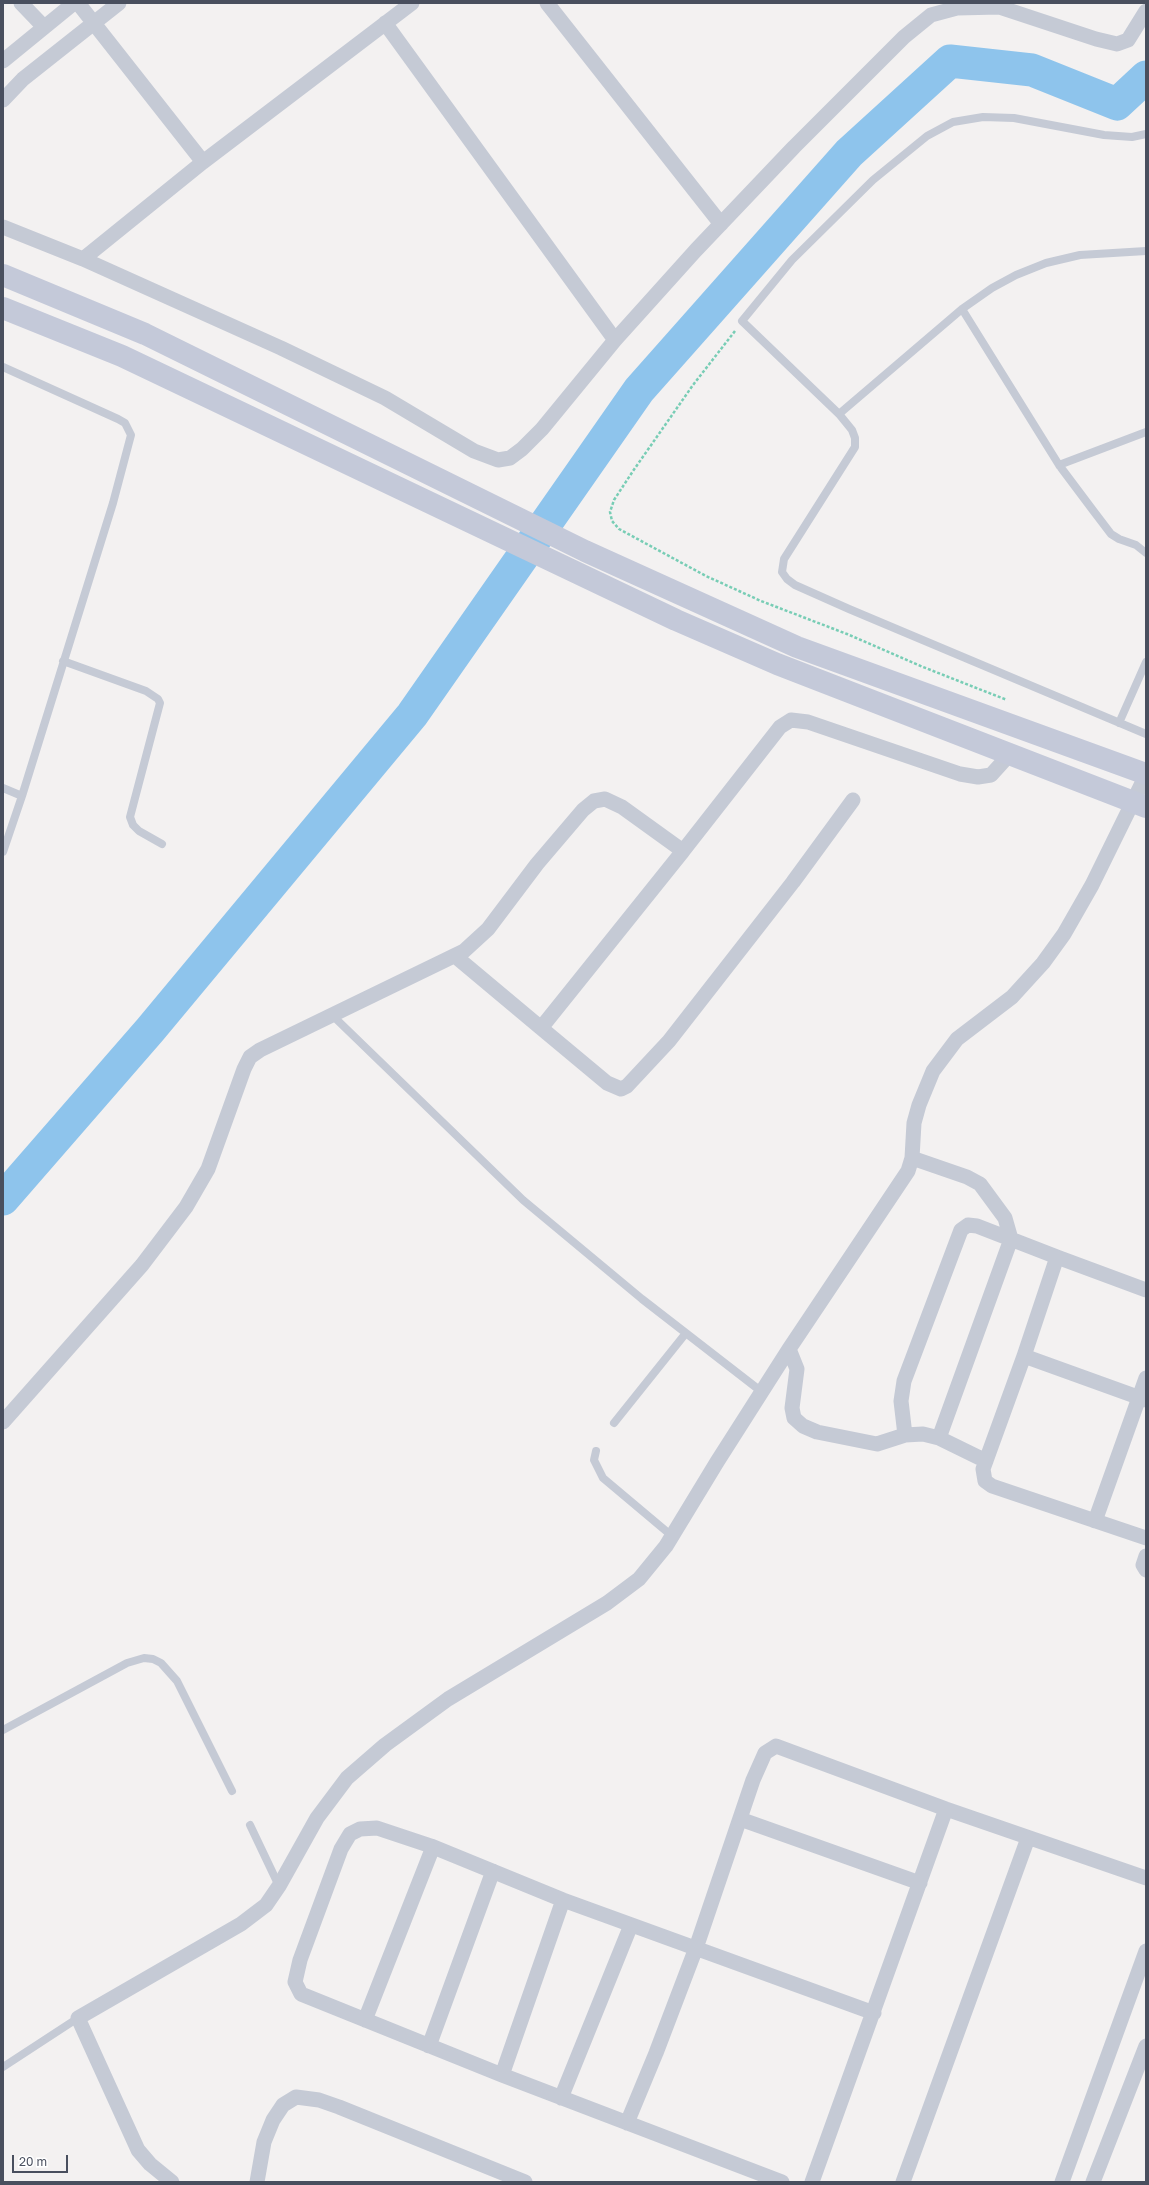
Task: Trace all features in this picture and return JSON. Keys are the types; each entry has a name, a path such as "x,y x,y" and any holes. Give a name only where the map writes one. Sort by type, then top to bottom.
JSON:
{"main road":[{"path":"3,275 145,334 479,497 585,551 797,647 1146,775"},
{"path":"3,308 122,356 574,570 676,620 777,664 1139,804"}],"street":[{"path":"20,3 44,27"},
{"path":"3,61 74,3"},
{"path":"78,3 203,162"},
{"path":"3,100 23,79 93,22 119,3"},
{"path":"83,259 203,162 412,3"},
{"path":"547,3 721,224"},
{"path":"3,227 83,259 385,398 474,451 498,460 510,458 527,444 615,340 721,224 904,37 931,15 957,8 999,7 1031,10 1096,39 1117,44 1128,40 1146,11"},
{"path":"385,23 615,340"},
{"path":"541,1028 780,727 791,720 808,722 960,774 978,777 991,775 1010,754"},
{"path":"172,2182 150,2164 138,2150 78,2018 241,1924 266,1905 279,1886 317,1818 352,1773 385,1745 448,1699 606,1603 639,1579 672,1536 789,1349 908,1171 912,1158 914,1123 919,1105 933,1071 957,1039 1012,996 1043,963 1064,934 1139,804 1146,775"},
{"path":"3,1422 142,1265 190,1200 208,1169 244,1069 250,1057 260,1050 464,951 488,929 537,864 583,810 594,802 605,800 622,807 683,851"},
{"path":"455,956 607,1084 621,1089 627,1086 669,1041 793,882 852,800"},
{"path":"912,1158 967,1177 980,1184 1005,1218 1011,1239 939,1438"},
{"path":"905,1434 900,1401 904,1381 961,1230 968,1225 977,1226 1146,1290"},
{"path":"1057,1257 1024,1356 983,1469 985,1481 992,1486 1146,1538"},
{"path":"789,1349 796,1369 792,1408 794,1418 802,1426 817,1432 865,1443 877,1444 905,1434 923,1434 939,1438 986,1460"},
{"path":"1024,1356 1143,1398"},
{"path":"1095,1521 1143,1398 1146,1378"},
{"path":"1146,1556 1143,1565 1146,1570"},
{"path":"627,2123 656,2053 696,1948 753,1780 765,1753 776,1746 797,1752 946,1809 1146,1878"},
{"path":"812,2182 874,2013 946,1809"},
{"path":"740,1819 920,1883"},
{"path":"782,2182 502,2075 301,1994 295,1982 300,1960 333,1865 350,1834 368,1828 377,1828 433,1847 562,1900 874,2013"},
{"path":"903,2182 1028,1838"},
{"path":"365,2020 433,1847"},
{"path":"429,2046 493,1871"},
{"path":"502,2075 562,1900"},
{"path":"561,2098 631,1925"},
{"path":"1062,2182 1146,1951"},
{"path":"1093,2182 1146,2046"},
{"path":"257,2182 264,2142 273,2120 283,2105 296,2097 319,2100 339,2106 525,2182"}],"lane":[{"path":"1146,134 1132,137 1104,135 1014,118 983,117 953,122 927,136 873,180 792,260 742,321 839,414 852,430 855,447 790,547 782,566 782,572 787,579 796,585 849,609 1146,734"},
{"path":"839,414 962,309 992,288 1016,275 1046,264 1080,255 1146,251"},
{"path":"962,309 1059,465 1111,534 1119,539 1136,545 1146,553"},
{"path":"3,367 118,418 125,423 131,435 113,503 22,796 3,852"},
{"path":"1059,465 1146,432"},
{"path":"63,661 146,691 158,699 160,703 130,817 133,825 139,831 162,844"},
{"path":"1119,723 1146,662"},
{"path":"3,788 22,796"},
{"path":"332,1015 523,1200 642,1299 762,1392"},
{"path":"614,1423 686,1333"},
{"path":"596,1451 594,1460 603,1478 672,1536"},
{"path":"3,1730 127,1663 144,1658 153,1659 161,1663 176,1681 232,1791"},
{"path":"250,1825 279,1886"},
{"path":"3,2066 78,2018"}],"waterway":[{"path":"3,1199 150,1030 412,715 639,390 849,153 950,61 1032,70 1117,104 1146,77"}]}
